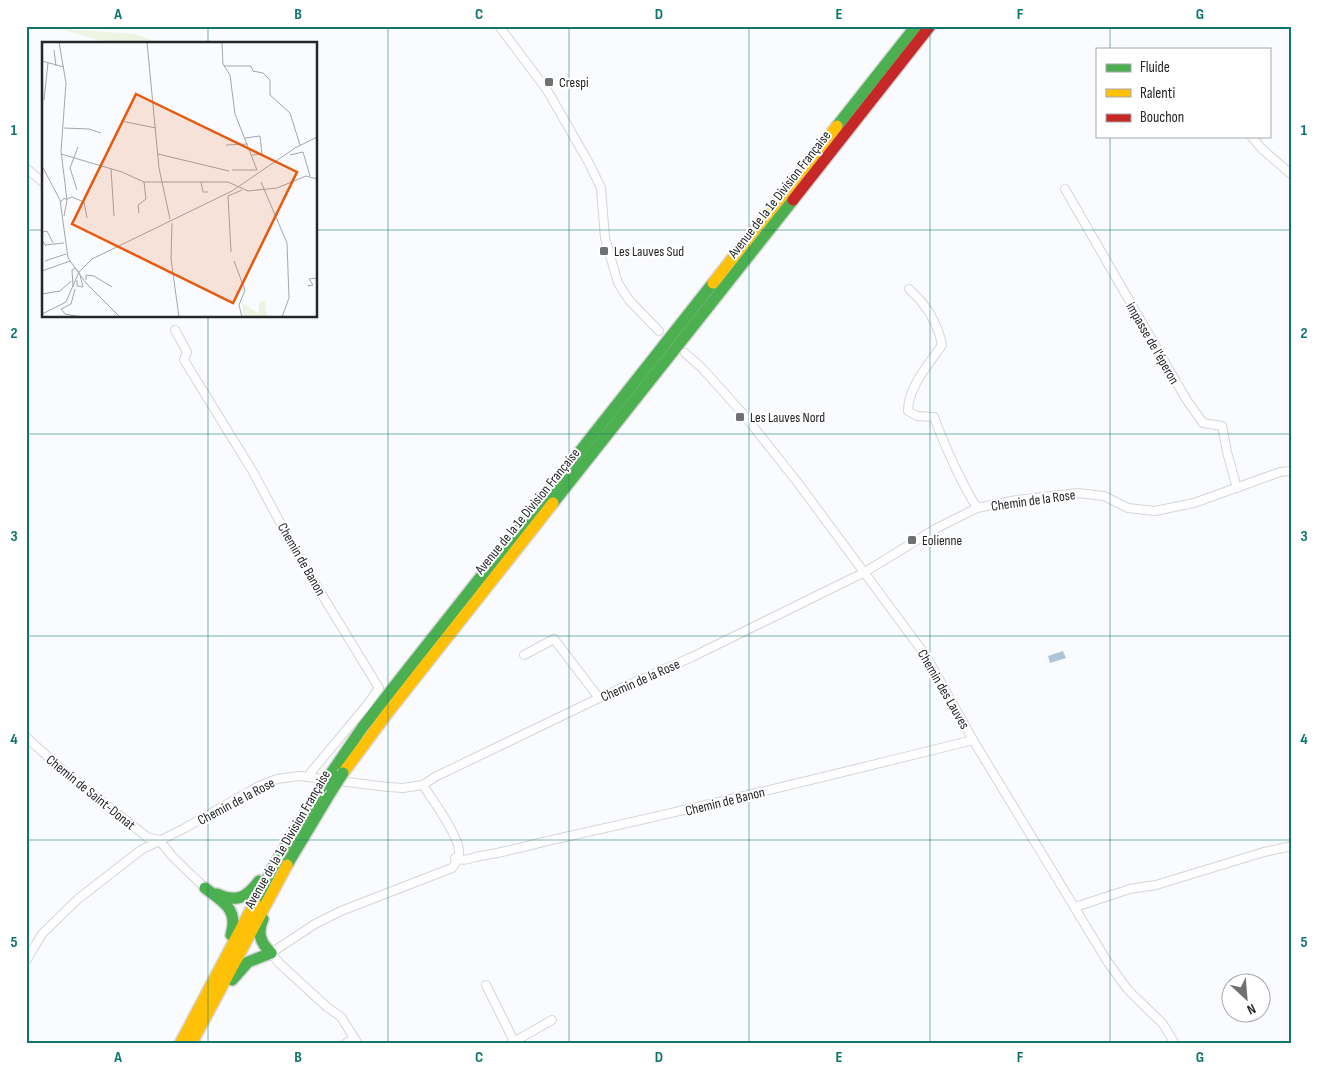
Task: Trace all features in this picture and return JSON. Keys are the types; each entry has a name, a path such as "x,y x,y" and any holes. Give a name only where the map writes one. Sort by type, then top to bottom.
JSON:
{"highway":[{"name":"Avenue de la 1e Division Française","path":"191,1044 279,879 334,791 340,773 404,674 916,26"},
{"name":"Avenue de la 1e Division Française","path":"178,1044 272,869 320,789 340,773 356,755 474,602 930,26"},
{"path":"195,1044 240,968 253,958 271,953 260,940 259,928 334,791"},
{"path":"205,888 226,898 238,898 248,894 305,813"},
{"path":"178,1044 235,922 233,913 205,888"}],"street":[{"path":"499,26 548,90 589,163 601,188 605,238 618,283 629,300 659,331"},
{"path":"1253,138 1262,149 1292,175"},
{"path":"26,168 42,181"},
{"name":"impasse de l'éperon","path":"1064,189 1186,399 1204,423 1222,426 1237,488"},
{"path":"908,289 918,297 934,320 940,333 942,345 908,400 908,411 917,416 934,417 943,442 977,508"},
{"name":"Chemin de Banon","path":"175,330 187,352 184,360 254,472 297,554 379,688 307,777"},
{"name":"Chemin des Lauves","path":"685,353 702,368 744,415 798,483 926,656 973,740 1118,977 1128,990 1163,1024 1175,1044"},
{"name":"Chemin de la Rose","path":"26,962 42,934 78,899 141,850 268,782 298,776 388,787 403,788 423,785 435,777 599,698 692,657 865,572 935,529 977,508 1017,500 1078,493 1104,496 1128,508 1156,511 1194,503 1280,472 1292,471"},
{"path":"524,655 554,639 599,698"},
{"name":"Chemin de Saint-Donat","path":"26,737 67,774 147,837 160,840"},
{"name":"Chemin de Banon","path":"457,854 464,861 476,857 509,852 564,837 693,809 973,740"},
{"path":"345,1044 356,1041 341,1017 327,1007 292,975 271,953 315,924 341,910 452,868 457,854 444,818 423,785"},
{"path":"160,840 176,860 205,888"},
{"path":"1075,907 1130,889 1156,886 1264,852 1292,846"},
{"path":"486,985 512,1042 552,1020"}],"green space":[{"path":"60,29 136,34 157,42 107,42"}],"water":[{"path":"1063,651 1066,658 1050,663 1048,656"}],"traffic: fast":[{"path":"837,126 916,26"},
{"path":"553,503 793,200"},
{"path":"332,772 362,728 404,674 713,283"},
{"path":"320,789 332,772"},
{"path":"332,790 343,773"},
{"path":"255,902 272,869 320,789"},
{"path":"287,865 332,790"},
{"path":"217,894 230,898 241,897 259,881"},
{"path":"205,888 223,902 231,912 233,919 231,935"},
{"path":"263,919 260,933 264,945 271,953"},
{"path":"232,980 248,962 271,953"}],"traffic: slow":[{"path":"713,283 837,126"},
{"path":"343,773 389,711 553,503"},
{"path":"191,1044 287,865"},
{"path":"180,1044 255,902"}],"traffic: jam":[{"path":"793,200 930,26"}],"place":[{"name":"Crespi","path":"549,82"},
{"name":"Les Lauves Sud","path":"604,251"},
{"name":"Les Lauves Nord","path":"740,417"},
{"name":"Eolienne","path":"912,540"}]}
